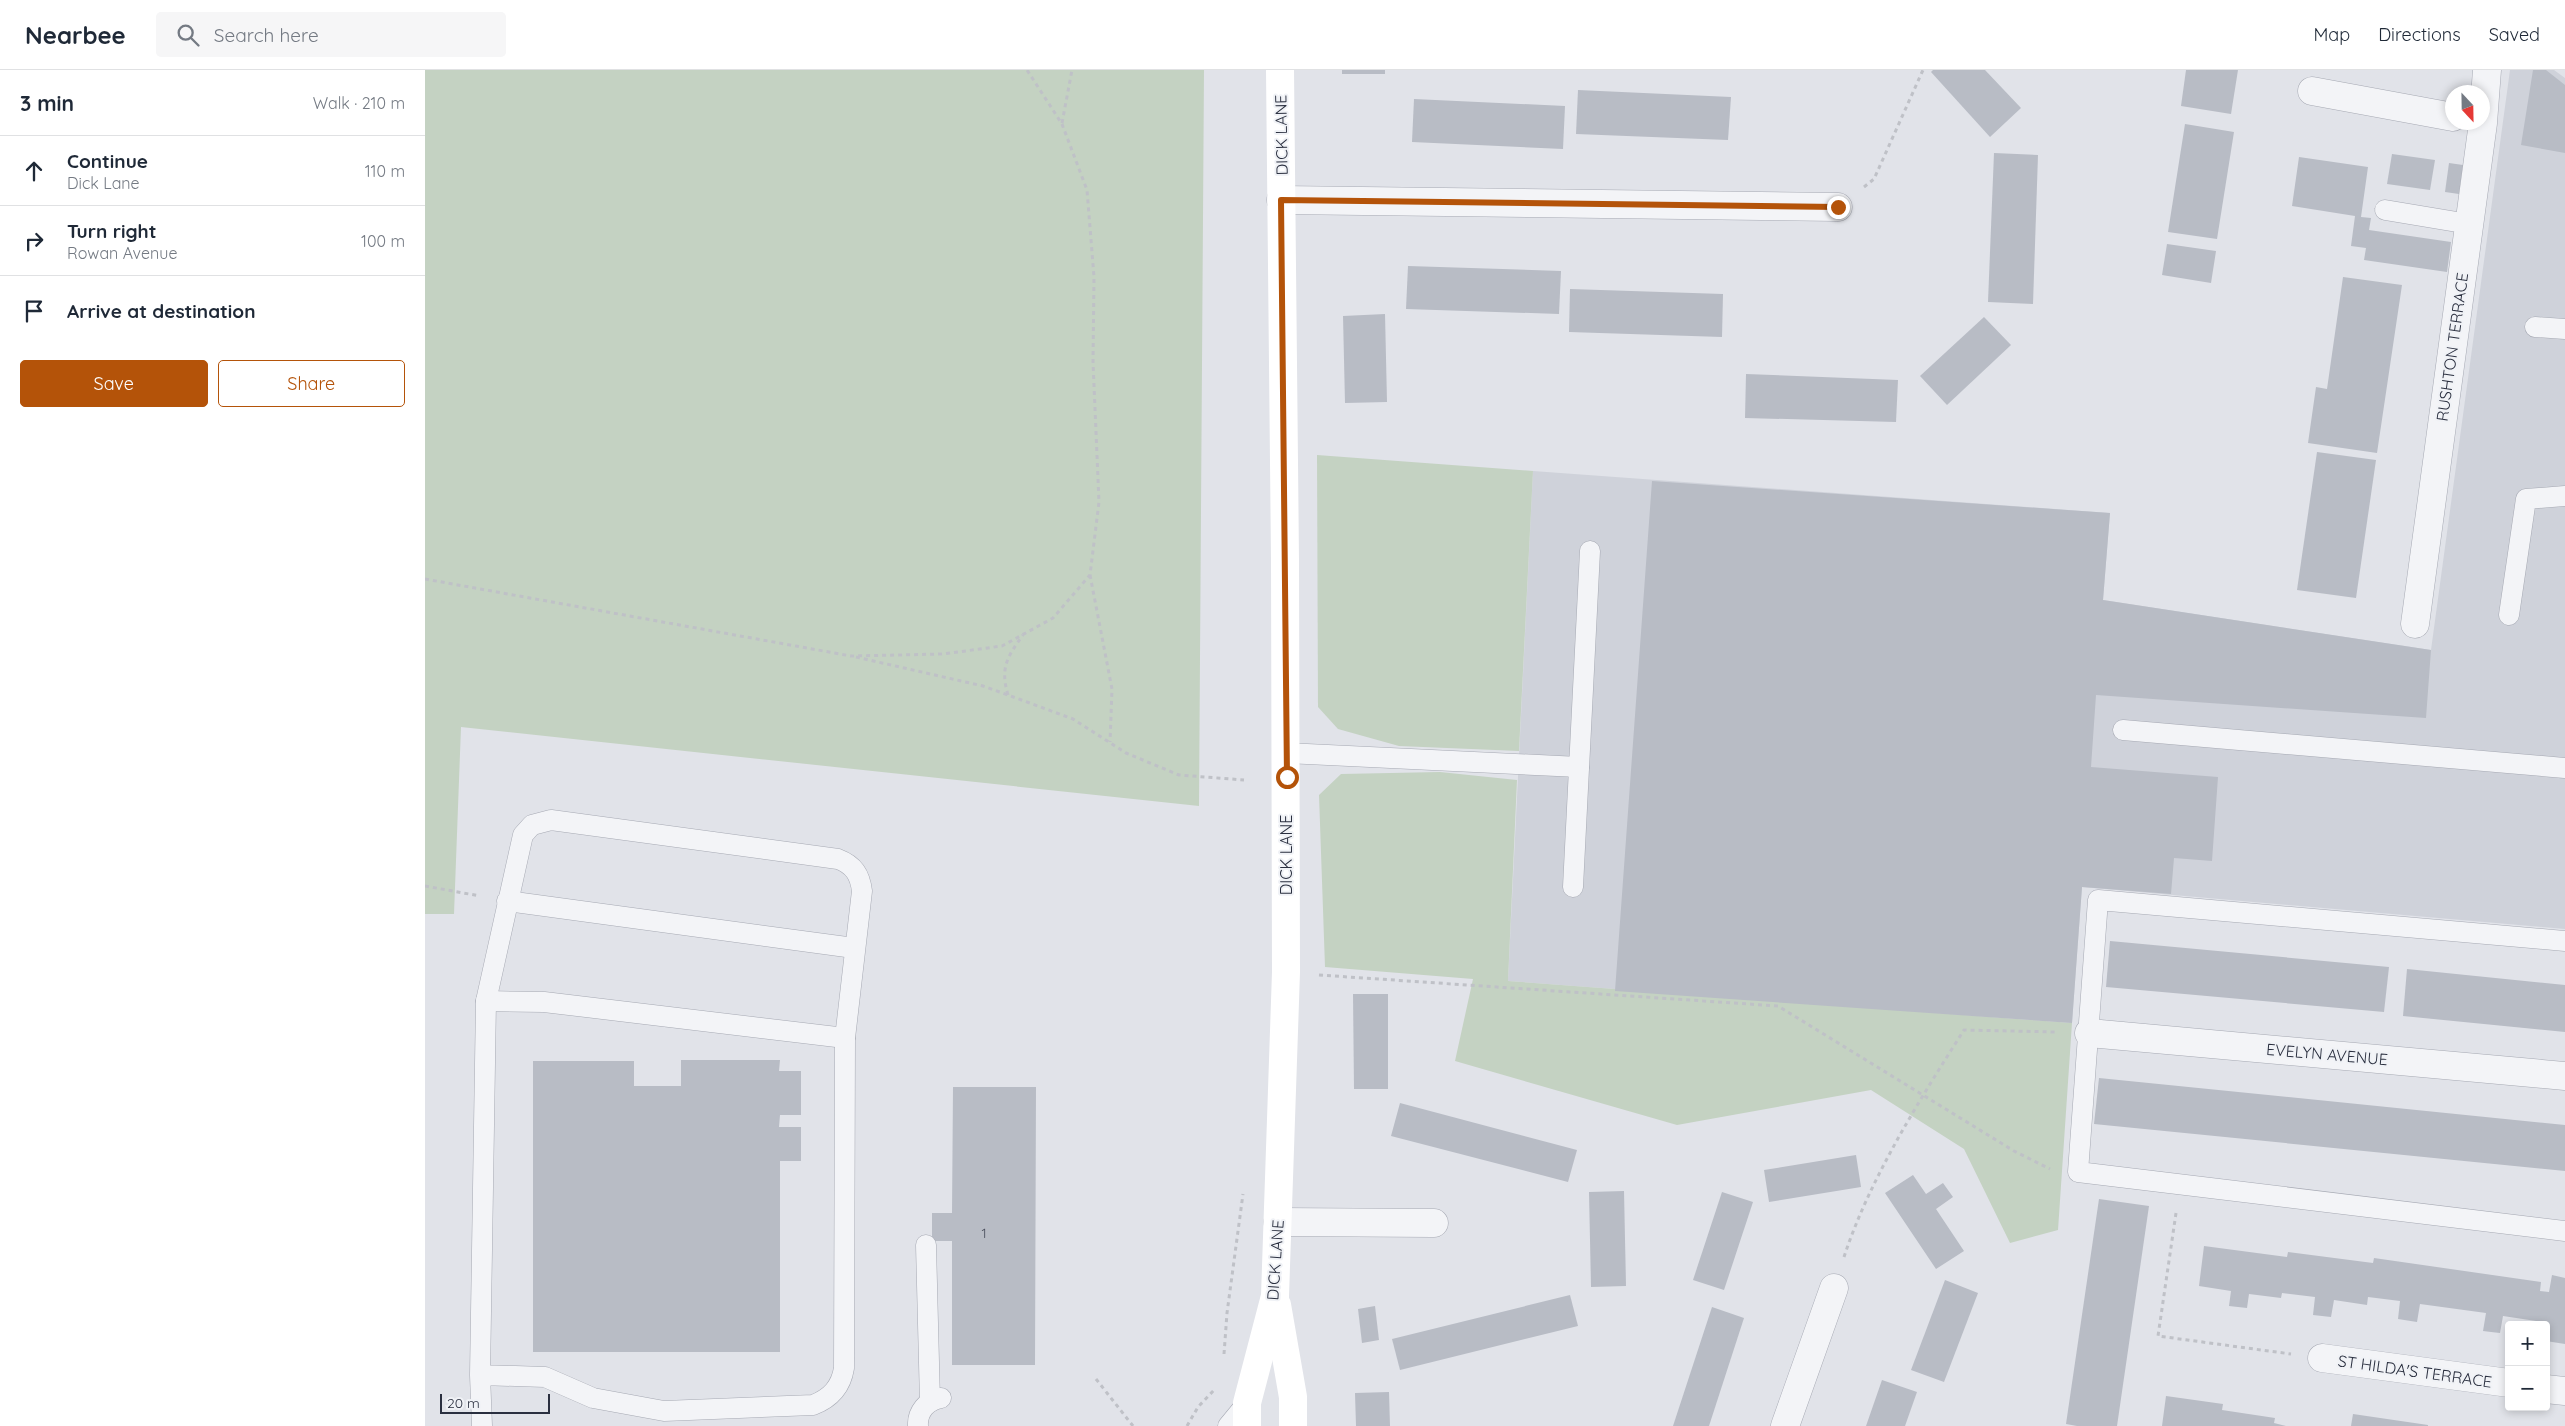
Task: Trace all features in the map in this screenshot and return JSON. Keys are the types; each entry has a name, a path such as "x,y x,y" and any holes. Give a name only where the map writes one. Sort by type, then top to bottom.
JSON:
{"street":[{"name":"DICK LANE","path":"1247,1415 1275,1296 1287,972 1280,70"},
{"name":"RUSHTON TERRACE","path":"2486,85 2487,70"},
{"path":"2312,92 2445,116"},
{"name":"RUSHTON TERRACE","path":"2415,624 2481,130"},
{"path":"1281,200 1838,207"},
{"name":"EVELYN AVENUE","path":"2089,1033 2565,1076"},
{"path":"1278,1222 1435,1223"},
{"path":"1785,1426 1833,1288"},
{"path":"1275,1296 1293,1397 1293,1426"},
{"name":"ST HILDA'S TERRACE","path":"2322,1358 2505,1383"},
{"path":"2550,1389 2565,1391"}],"lane":[{"path":"2385,210 2469,224"},
{"path":"2535,327 2565,329"},
{"path":"2509,615 2526,499 2565,496"},
{"path":"1573,887 1590,551"},
{"path":"2123,730 2565,768"},
{"path":"1286,753 1579,766"},
{"path":"480,1375 545,1377 593,1398 664,1411 717,1407 813,1405 831,1395 843,1378 844,1368 845,1038 861,891 859,877 845,862 819,856 544,820 532,825 523,835 486,1001 480,1375 483,1426"},
{"path":"2565,941 2098,900 2078,1172 2565,1231"},
{"path":"507,901 854,948"},
{"path":"486,1001 544,1002 845,1038"},
{"path":"918,1426 920,1412 937,1400 925,1245"},
{"path":"1228,1426 1247,1415"}],"path":[{"path":"1027,70 1062,124 1087,190 1095,277 1093,362 1099,502 1090,576 1113,690 1110,742"},
{"path":"1062,124 1072,70"},
{"path":"1838,207 1874,179 1923,70"},
{"path":"851,656 943,654 1002,646 1053,618 1090,576"},
{"path":"425,579 851,656 983,686 1073,719 1127,753 1179,775 1244,780"},
{"path":"1009,695 1004,680 1007,658 1023,635"},
{"path":"425,886 507,901"},
{"path":"1287,972 1778,1006 2015,1151 2063,1176 2078,1172"},
{"path":"1833,1288 1855,1223 1923,1095 1965,1030 2089,1033"},
{"path":"2180,1185 2158,1336 2322,1358"},
{"path":"1096,1379 1133,1426"},
{"path":"1187,1426 1198,1408"}],"shaded area":[{"path":"2510,70 2554,70 2565,78 2565,929 2082,887 2072,1023 1508,981 1533,471 2110,513 2103,600 2431,650"}],"green space":[{"path":"425,70 1204,70 1199,806 461,727 454,914 425,914"},
{"path":"1317,455 1533,471 1519,751 1399,746 1338,729 1318,707"},
{"path":"1440,772 1517,780 1508,981 2072,1023 2058,1230 2010,1243 1964,1149 1871,1090 1677,1125 1455,1061 1473,979 1325,967 1319,795 1341,774"}],"building":[{"path":"1342,70 1385,70 1385,74 1342,74"},
{"path":"1933,70 1985,70 2021,108 1990,137 1931,72"},
{"path":"2186,70 2238,70 2231,114 2181,106"},
{"path":"2533,70 2546,70 2565,85 2565,153 2521,145"},
{"path":"1578,90 1731,97 1728,140 1576,134"},
{"path":"1414,99 1565,106 1563,149 1412,142"},
{"path":"2185,124 2234,132 2217,239 2168,232"},
{"path":"1994,153 2038,155 2033,304 1988,302"},
{"path":"2392,154 2435,160 2430,190 2387,184"},
{"path":"2299,157 2368,167 2361,217 2371,218 2369,230 2451,242 2447,272 2364,260 2366,248 2351,246 2355,216 2292,206"},
{"path":"2449,163 2463,165 2459,194 2445,192"},
{"path":"2167,244 2216,251 2211,283 2162,275"},
{"path":"1408,266 1561,271 1559,314 1406,309"},
{"path":"2343,277 2402,285 2377,453 2308,443 2316,387 2327,389"},
{"path":"1570,289 1723,294 1722,337 1569,332"},
{"path":"1385,314 1387,402 1345,403 1343,316"},
{"path":"1984,317 2011,345 1947,405 1920,376"},
{"path":"1746,374 1898,380 1896,422 1745,418"},
{"path":"2317,452 2376,460 2356,598 2297,590"},
{"path":"1652,481 2110,513 2103,600 2431,650 2426,718 2096,695 2091,767 2218,777 2212,861 2174,858 2171,894 2082,887 2072,1023 1615,991"},
{"path":"2110,941 2389,967 2384,1012 2106,987"},
{"path":"2407,969 2565,985 2565,1032 2403,1016"},
{"path":"1353,994 1388,994 1388,1089 1354,1089"},
{"path":"681,1060 780,1060 779,1071 801,1071 801,1115 780,1115 779,1127 801,1127 801,1161 780,1161 780,1352 533,1352 533,1061 634,1061 634,1086 681,1086"},
{"path":"2099,1078 2565,1125 2565,1171 2094,1124"},
{"path":"953,1087 1036,1087 1035,1365 952,1365 952,1241 932,1241 932,1213 952,1213"},
{"path":"1400,1103 1577,1150 1568,1182 1391,1136"},
{"path":"1856,1155 1861,1187 1769,1202 1764,1170"},
{"path":"1913,1175 1926,1194 1943,1183 1953,1197 1936,1209 1964,1251 1936,1269 1885,1193"},
{"path":"1624,1191 1626,1286 1591,1287 1589,1192"},
{"path":"1722,1192 1753,1202 1724,1290 1693,1280"},
{"path":"2099,1199 2149,1206 2117,1426 2077,1426 2066,1424"},
{"path":"2204,1246 2287,1257 2288,1252 2373,1263 2374,1258 2541,1282 2540,1291 2549,1292 2552,1275 2565,1278 2565,1344 2550,1342 2550,1321 2503,1316 2500,1333 2483,1331 2486,1313 2420,1304 2417,1322 2398,1319 2400,1301 2368,1297 2367,1305 2334,1300 2331,1317 2313,1315 2315,1297 2282,1293 2281,1298 2249,1294 2247,1308 2229,1306 2231,1291 2199,1286"},
{"path":"1945,1280 1978,1293 1944,1382 1911,1370"},
{"path":"1570,1295 1578,1326 1400,1370 1392,1339"},
{"path":"1375,1306 1379,1340 1362,1343 1358,1309"},
{"path":"1712,1307 1744,1318 1709,1426 1673,1426"},
{"path":"1882,1380 1917,1392 1905,1426 1866,1426"},
{"path":"1389,1392 1390,1426 1356,1426 1355,1393"},
{"path":"2166,1396 2223,1404 2222,1410 2275,1418 2274,1423 2286,1426 2162,1426"},
{"path":"2353,1414 2428,1425 2428,1426 2351,1426"}],"route":[{"path":"1287,777 1281,200 1838,207"}]}
